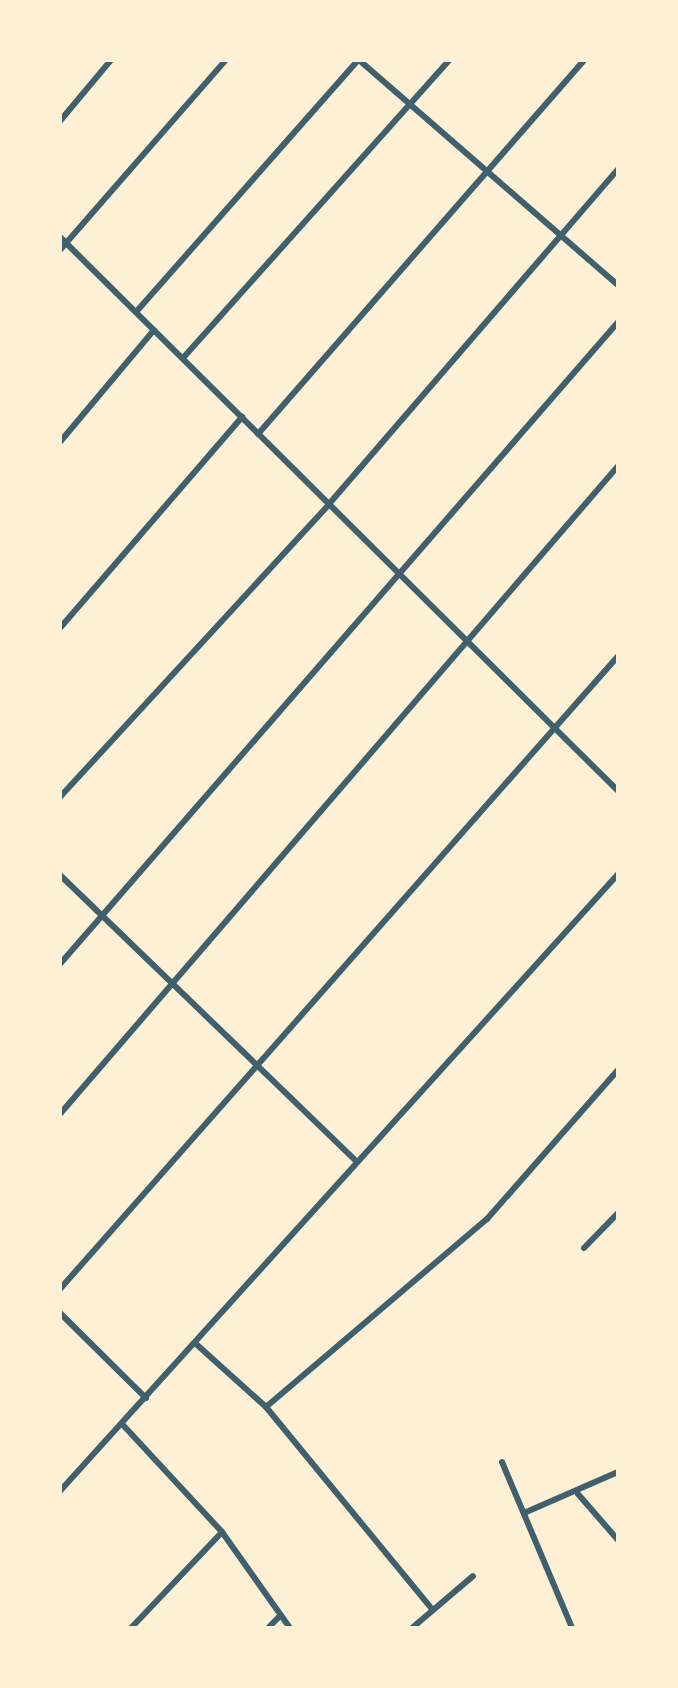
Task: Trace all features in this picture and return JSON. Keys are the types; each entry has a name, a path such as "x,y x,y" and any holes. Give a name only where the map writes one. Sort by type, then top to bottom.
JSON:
{"street":[{"path":"60,121 111,60"},
{"path":"60,250 226,60"},
{"path":"136,312 358,60 618,285"},
{"path":"183,358 449,60"},
{"path":"258,434 584,60"},
{"path":"60,797 329,504 618,169"},
{"path":"60,237 618,790"},
{"path":"60,964 401,575 618,322"},
{"path":"60,442 154,330"},
{"path":"60,628 242,417"},
{"path":"60,1114 618,466"},
{"path":"60,1289 618,656"},
{"path":"60,1491 123,1425 355,1160 618,874"},
{"path":"60,875 259,1064 355,1160"},
{"path":"266,1407 487,1219 618,1070"},
{"path":"584,1248 618,1213"},
{"path":"60,1313 146,1398"},
{"path":"195,1342 266,1407 431,1608"},
{"path":"123,1425 222,1532 290,1628"},
{"path":"502,1462 572,1628"},
{"path":"524,1513 578,1494 618,1472"},
{"path":"578,1494 618,1540"},
{"path":"131,1628 222,1532"},
{"path":"412,1628 431,1608 473,1576"},
{"path":"268,1628 280,1616"}]}
